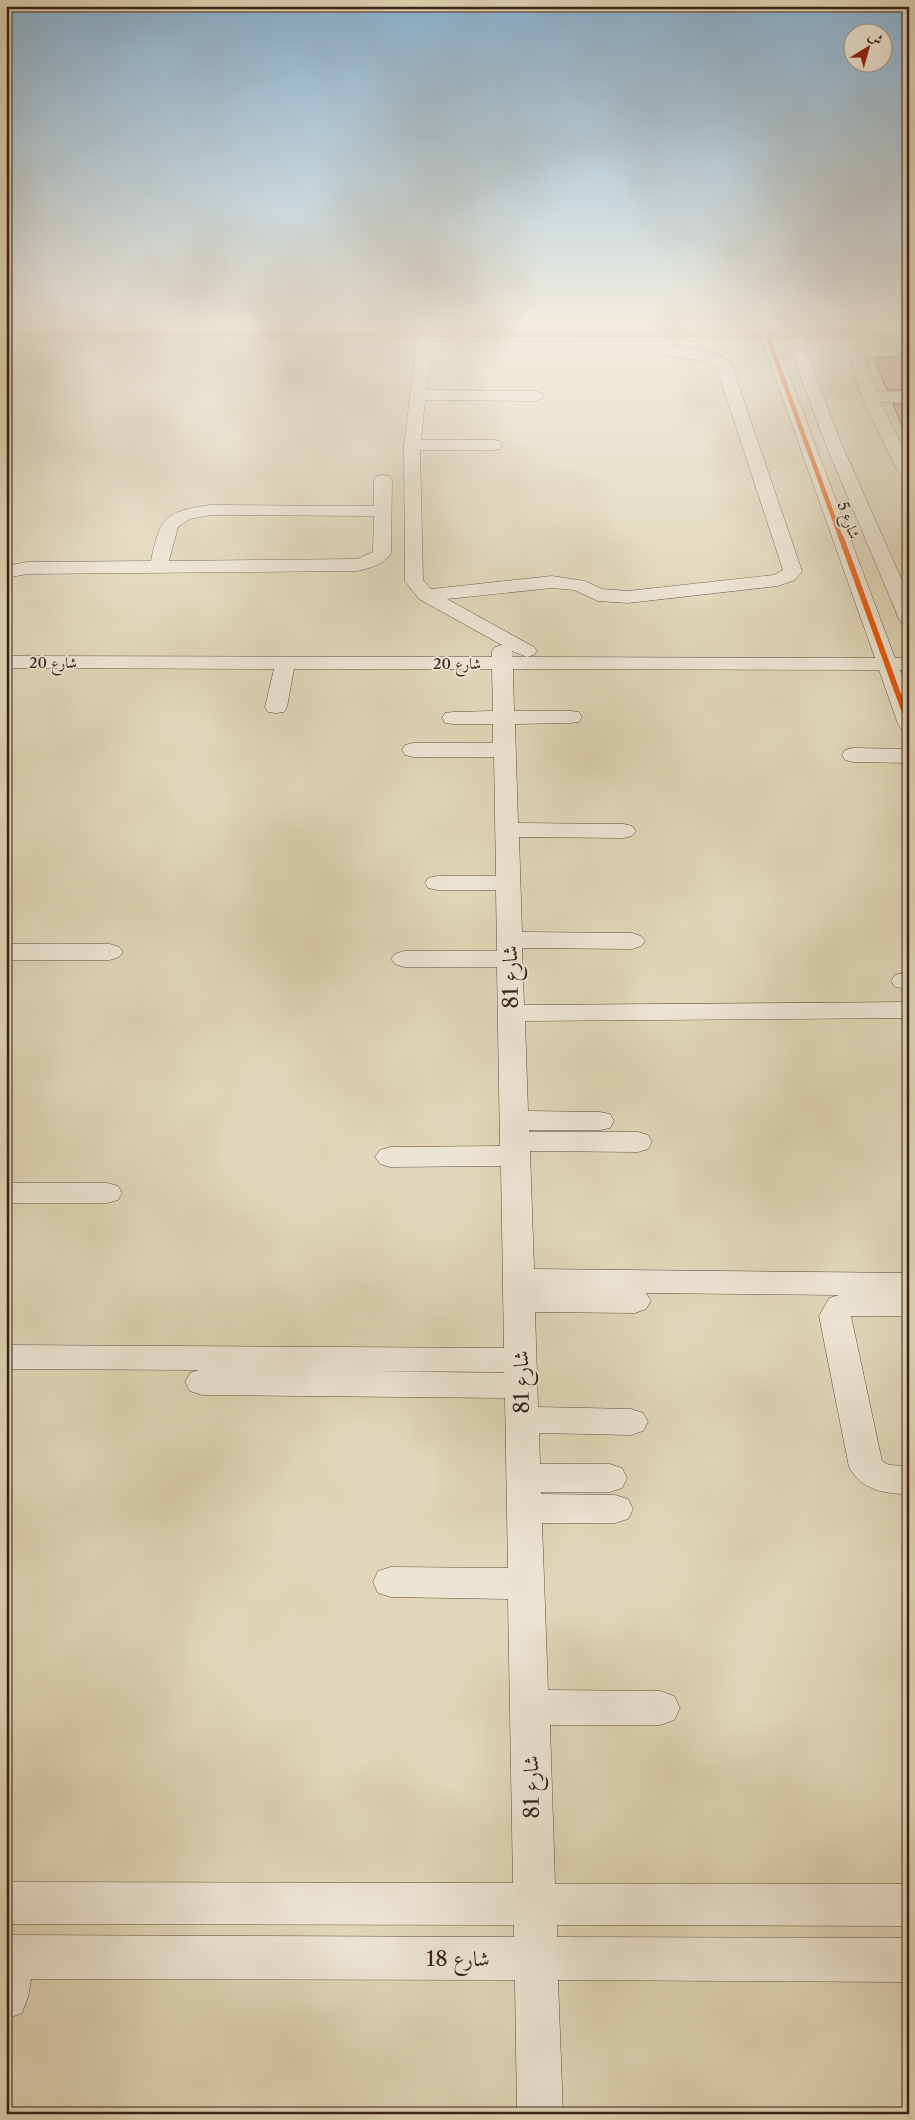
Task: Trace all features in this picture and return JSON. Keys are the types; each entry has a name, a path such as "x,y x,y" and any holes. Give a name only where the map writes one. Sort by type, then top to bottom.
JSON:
{"street":[{"path":"415,423 412,445 414,582 426,595 511,655"},
{"path":"426,595 552,582 578,585 598,595 628,597 778,580 788,576 792,571 743,423"},
{"name":"شارع 5","path":"799,423 909,724"},
{"name":"شارع 5","path":"826,423 909,619"},
{"path":"883,423 906,470 909,472"},
{"path":"412,445 494,445"},
{"path":"6,572 27,568 357,565 378,558 382,553 383,480"},
{"path":"159,566 168,525 176,517 192,512 211,510 383,511"},
{"name":"شارع 20","path":"6,650 884,657 909,651"},
{"name":"شارع 20","path":"6,662 284,663 511,655 884,657 909,664"},
{"name":"شارع 81","path":"511,655 504,718 506,830 540,2114"},
{"path":"276,707 284,663"},
{"path":"453,718 572,718"},
{"path":"852,755 909,756"},
{"path":"415,757 505,757"},
{"path":"506,830 624,831"},
{"path":"436,883 508,883"},
{"path":"404,959 632,941"},
{"path":"6,952 110,952"},
{"path":"511,1013 909,1010"},
{"path":"390,1156 515,1139 600,1121"},
{"path":"515,1139 638,1142"},
{"path":"6,1193 107,1192"},
{"path":"518,1290 909,1284"},
{"path":"518,1290 634,1301"},
{"path":"909,1304 854,1304 840,1306 835,1316 866,1467 875,1476 890,1480 909,1480"},
{"path":"6,1357 521,1373"},
{"path":"202,1382 521,1373"},
{"path":"522,1420 631,1422"},
{"path":"524,1493 612,1494"},
{"path":"391,1582 526,1584"},
{"path":"529,1707 660,1708"},
{"path":"6,1903 909,1905"},
{"name":"شارع 18","path":"8,1970 536,1958 909,1960"}],"building":[{"path":"901,423 909,423 908,440"}],"cycle path":[{"path":"799,423 909,724"}]}
